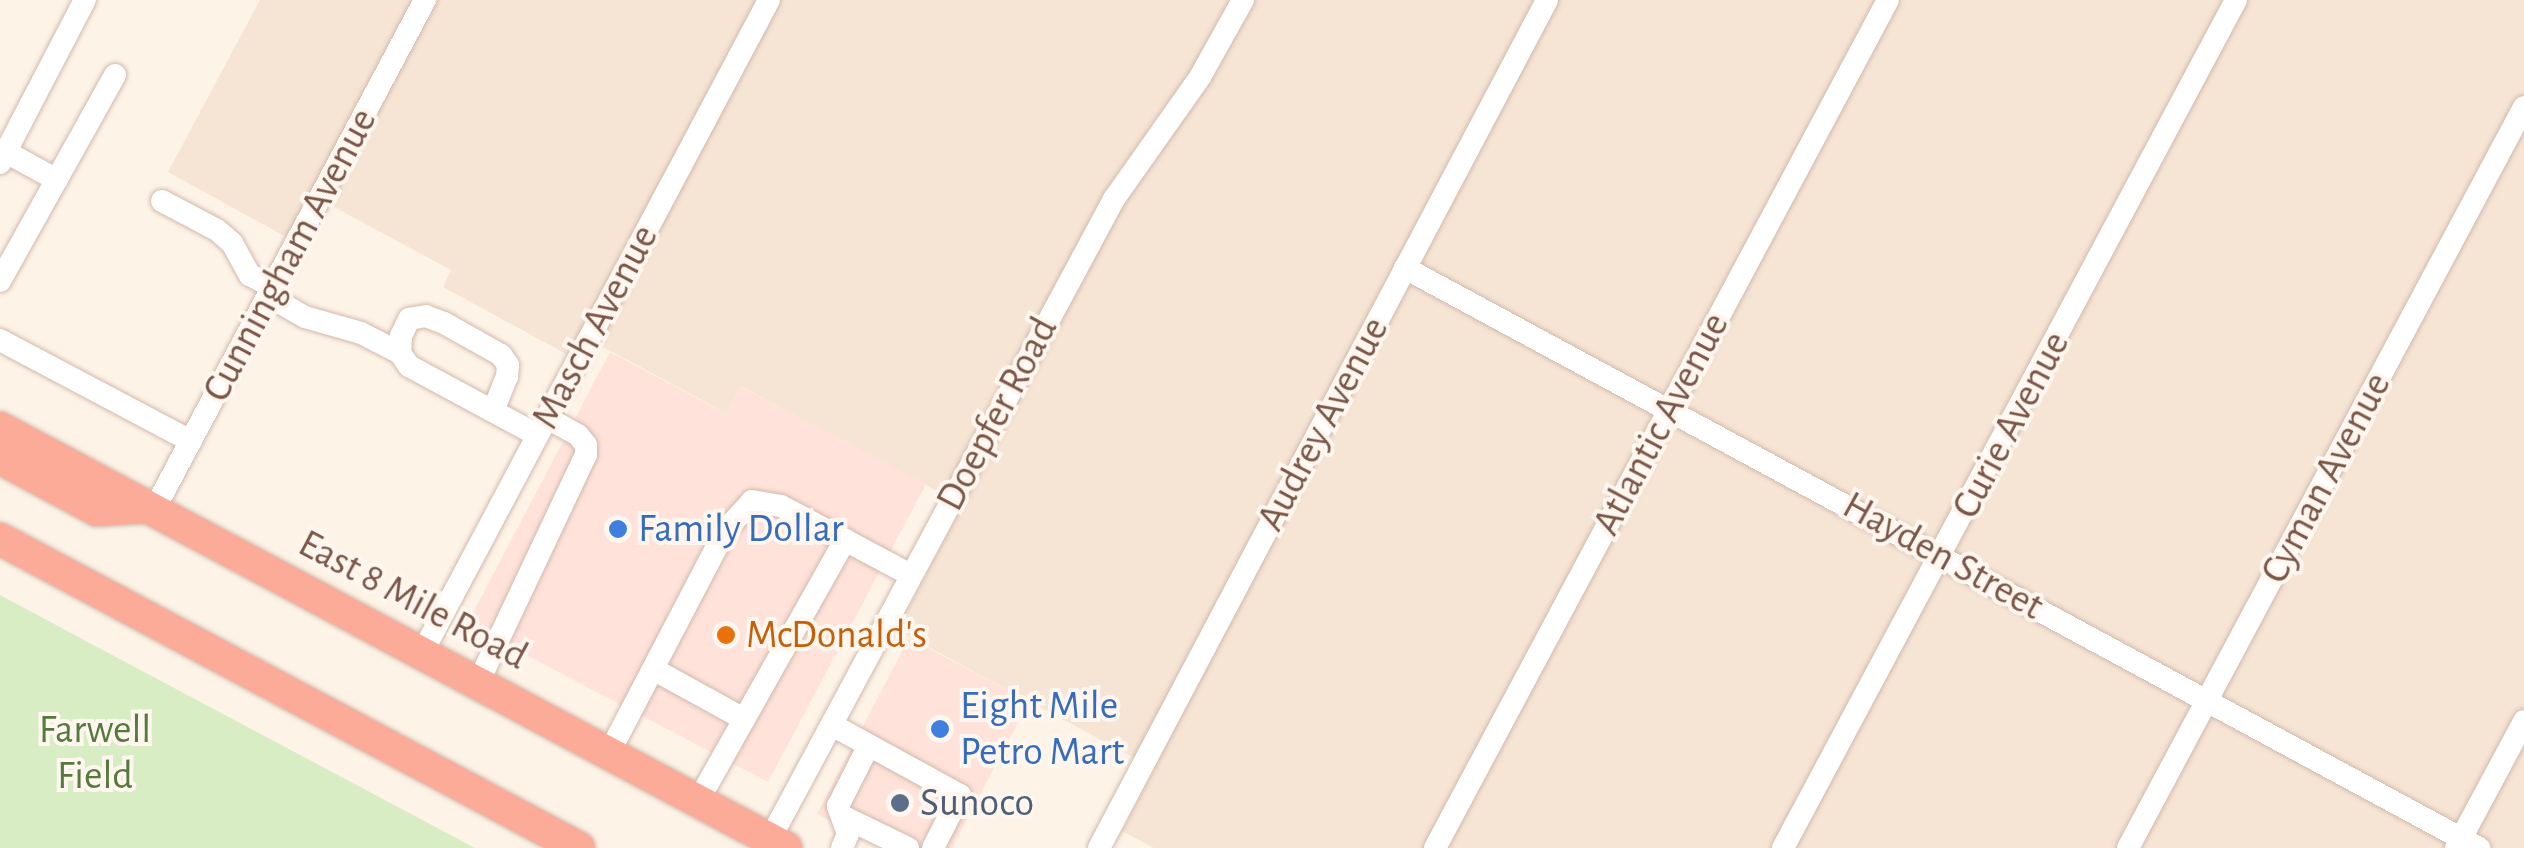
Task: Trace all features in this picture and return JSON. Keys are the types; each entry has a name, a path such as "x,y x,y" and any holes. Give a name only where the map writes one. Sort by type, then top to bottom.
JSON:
{"highway":[{"name":"East 8 Mile Road","path":"0,428 778,844"},
{"path":"0,458 97,510 151,508"},
{"path":"0,538 579,848"}],"street":[{"path":"57,180 3,158 86,0"},
{"name":"Cunningham Avenue","path":"151,508 191,441 425,0"},
{"name":"Masch Avenue","path":"422,654 769,0"},
{"name":"Doepfer Road","path":"778,844 832,725 1114,198 1200,77 1243,0"},
{"name":"Audrey Avenue","path":"1098,848 1547,0"},
{"name":"Atlantic Avenue","path":"1434,848 1888,0"},
{"name":"Curie Avenue","path":"1783,848 1943,555 2236,0"},
{"path":"0,281 115,76"},
{"name":"Cyman Avenue","path":"2128,848 2524,107"},
{"path":"162,201 217,230 232,243 250,276 305,317 362,333 400,353 409,366 492,411 586,445 583,468 478,683"},
{"name":"Hayden Street","path":"1406,268 1943,555 2465,845"},
{"path":"400,353 400,336 409,319 426,316 500,355 508,366 507,377 492,411"},
{"path":"0,340 191,441"},
{"path":"608,753 725,531 752,501 781,506 911,575"},
{"path":"698,801 845,540"},
{"path":"653,669 744,720"},
{"path":"2465,845 2524,721"},
{"path":"832,725 960,795 933,848"},
{"path":"842,848 848,834 846,818 838,806 869,746"},
{"path":"846,818 908,848"}],"shaded area":[{"path":"260,0 2524,0 2524,848 1154,848 1122,831 1155,769 897,630 963,505 741,386 726,413 579,334 568,355 443,287 451,270 310,194 286,237 168,172"},
{"path":"610,352 725,413 740,386 926,484 768,782 467,624"},
{"path":"909,638 1029,701 952,848 883,848 817,814"}],"green space":[{"name":"Farwell Field","path":"0,595 99,648 475,848 0,848"}],"place":[{"name":"Family Dollar","path":"618,529"},
{"name":"McDonald's","path":"726,635"},
{"name":"Eight Mile Petro Mart","path":"940,729"},
{"name":"Sunoco","path":"900,803"}]}
